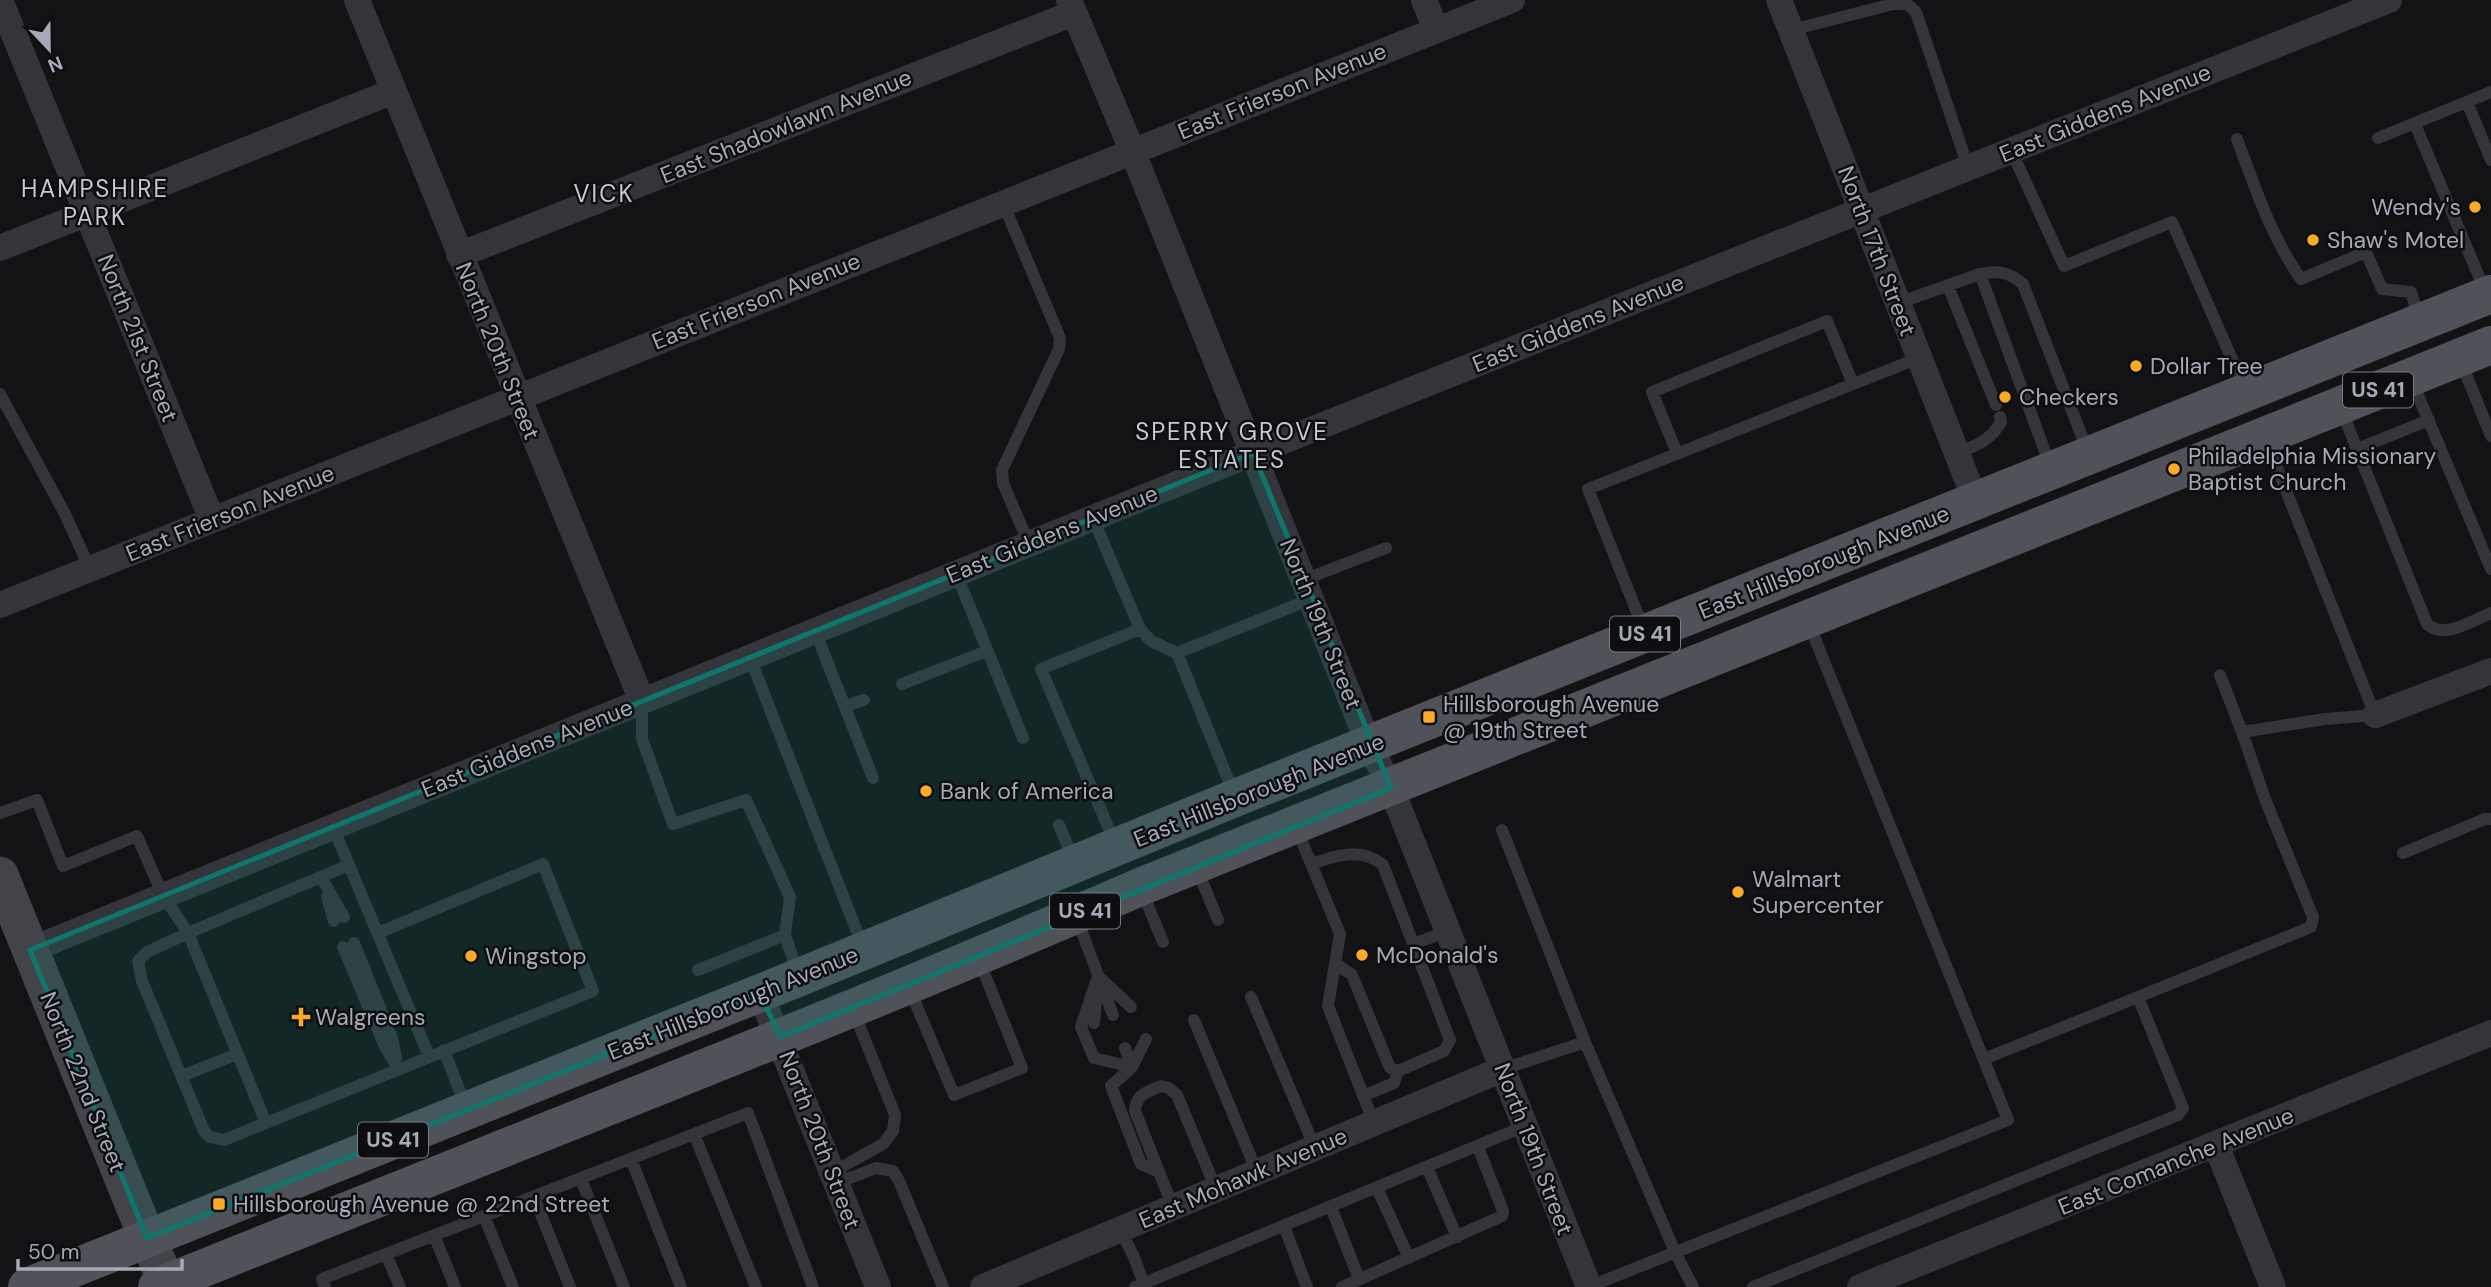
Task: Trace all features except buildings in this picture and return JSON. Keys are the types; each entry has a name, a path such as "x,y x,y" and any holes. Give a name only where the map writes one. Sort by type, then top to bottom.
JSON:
{"main road":[{"name":"East Hillsborough Avenue","path":"27,1287 865,951 1235,797 2489,295"},
{"name":"East Hillsborough Avenue","path":"164,1286 852,1008 1140,887 2475,351"},
{"name":"North 22nd Street","path":"2,887 147,1238 164,1286"}],"street":[{"name":"North 21st Street","path":"0,0 212,520"},
{"name":"North 20th Street","path":"357,0 642,701"},
{"path":"1424,0 1436,30"},
{"name":"East Frierson Avenue","path":"0,605 1512,0"},
{"name":"North 17th Street","path":"1779,0 1976,502"},
{"name":"East Giddens Avenue","path":"30,950 1253,453 2389,0"},
{"name":"North 19th Street","path":"1072,6 1369,745 1391,788 1589,1287"},
{"name":"East Shadowlawn Avenue","path":"459,255 1072,6"},
{"path":"0,248 394,91"},
{"path":"2375,715 2491,671"},
{"name":"North 20th Street","path":"760,993 780,1037 878,1287"},
{"name":"East Comanche Avenue","path":"1860,1287 1900,1280 2216,1145 2491,1033"},
{"name":"East Mohawk Avenue","path":"982,1287 1503,1069"},
{"path":"2216,1145 2273,1287"}],"lane":[{"path":"1791,30 1893,4 1907,4 1916,12 1968,167"},
{"path":"2378,138 2491,92"},
{"path":"2468,102 2491,160"},
{"path":"2415,124 2489,295"},
{"path":"2237,139 2268,222 2301,279 2366,252 2382,289 2411,292 2421,322"},
{"path":"2011,150 2064,266 2172,222 2246,393"},
{"path":"1002,202 1060,338 1059,349 1002,470 1003,483 1030,544"},
{"path":"1898,303 1980,274 1993,271 2011,274 2023,284 2090,456"},
{"path":"1980,274 2052,471"},
{"path":"1948,286 2001,422 1995,433 1979,444 1957,453"},
{"path":"1677,453 1652,392 1827,321 1853,384"},
{"path":"2475,351 2491,436"},
{"path":"1646,634 1588,489 1919,358"},
{"path":"2411,377 2491,569"},
{"path":"0,394 65,514 90,569"},
{"path":"2340,406 2427,624 2435,631 2445,632 2491,613"},
{"path":"2357,449 2429,421"},
{"path":"2242,732 2325,719 2375,715 2264,436"},
{"path":"1093,518 1140,629 1151,641 1177,653 1235,797"},
{"path":"1177,653 1386,548"},
{"path":"956,573 1023,738"},
{"path":"1589,1287 2008,1120 1808,620"},
{"path":"1116,848 1041,669 1140,629"},
{"path":"816,631 873,778"},
{"path":"902,684 987,651"},
{"path":"750,657 865,951"},
{"path":"1983,1059 2311,927 2313,917 2265,799 2220,675"},
{"path":"845,706 864,700"},
{"path":"642,701 642,739 673,824 746,800 790,897 785,935 800,977"},
{"path":"0,813 37,800 63,866 137,836 163,895 188,933 266,1123"},
{"path":"2403,853 2491,819"},
{"path":"1059,825 1076,864"},
{"path":"1296,826 1340,934 1328,1006 1374,1123"},
{"path":"333,827 429,1056"},
{"path":"1502,830 1585,1042 1675,1252 1693,1287"},
{"path":"1312,864 1339,854 1358,854 1375,858 1383,865 1450,1040 1444,1051 1398,1071 1390,1068 1352,975 1335,963"},
{"path":"349,865 146,952 138,961 142,981 204,1131 210,1137 224,1140 593,991 543,864 378,933"},
{"path":"1195,865 1218,920"},
{"path":"321,877 339,919"},
{"path":"1140,887 1163,942"},
{"path":"1075,915 1113,1015 1098,976"},
{"path":"1413,944 1448,930"},
{"path":"698,970 785,935"},
{"path":"349,945 383,1042 398,1069"},
{"path":"908,985 954,1095 1022,1068 978,956"},
{"path":"1098,976 1081,1027 1094,1058 1132,1066"},
{"path":"1251,997 1315,1147"},
{"path":"1753,1287 2178,1115 2183,1108 2138,997"},
{"path":"835,1178 883,1144 893,1131 895,1115 852,1008"},
{"path":"1194,1020 1257,1172"},
{"path":"1503,1069 1585,1042"},
{"path":"1132,1066 1126,1048 1132,1066"},
{"path":"444,1050 467,1110"},
{"path":"182,1076 237,1054"},
{"path":"1132,1066 1111,1086 1140,1164 1159,1172"},
{"path":"1363,1096 1394,1083 1398,1071"},
{"path":"1173,1207 1135,1111 1136,1102 1142,1094 1161,1086 1169,1088 1177,1095 1216,1189"},
{"path":"325,1287 322,1279 748,1113 813,1287"},
{"path":"1120,1229 1141,1286 1525,1126"},
{"path":"694,1134 756,1287"},
{"path":"1342,1287 1502,1216 1503,1211 1478,1147"},
{"path":"631,1158 681,1287"},
{"path":"1427,1167 1457,1237"},
{"path":"835,1178 876,1168 893,1171 943,1287"},
{"path":"581,1178 624,1287"},
{"path":"1377,1188 1409,1258"},
{"path":"534,1197 570,1287"},
{"path":"1331,1207 1359,1279"},
{"path":"484,1216 513,1287"},
{"path":"1284,1226 1307,1287"},
{"path":"434,1236 456,1287"},
{"path":"386,1254 400,1287"}],"highlighted area":[{"path":"1253,453 1391,788 780,1037 760,993 147,1238 30,950"}],"place":[{"name":"Wendy's","path":"2475,207"},
{"name":"Shaw's Motel","path":"2313,240"},
{"name":"Dollar Tree","path":"2136,366"},
{"name":"Checkers","path":"2005,397"},
{"name":"Philadelphia Missionary Baptist Church","path":"2174,469"},
{"name":"Hillsborough Avenue @ 19th Street","path":"1429,717"},
{"name":"Bank of America","path":"926,791"},
{"name":"Walmart Supercenter","path":"1738,892"},
{"name":"McDonald's","path":"1362,955"},
{"name":"Wingstop","path":"471,956"},
{"name":"Walgreens","path":"301,1017"},
{"name":"Hillsborough Avenue @ 22nd Street","path":"219,1204"}],"district":[{"name":"VICK","path":"604,193"},
{"name":"HAMPSHIRE PARK","path":"95,202"},
{"name":"SPERRY GROVE ESTATES","path":"1232,445"}]}
